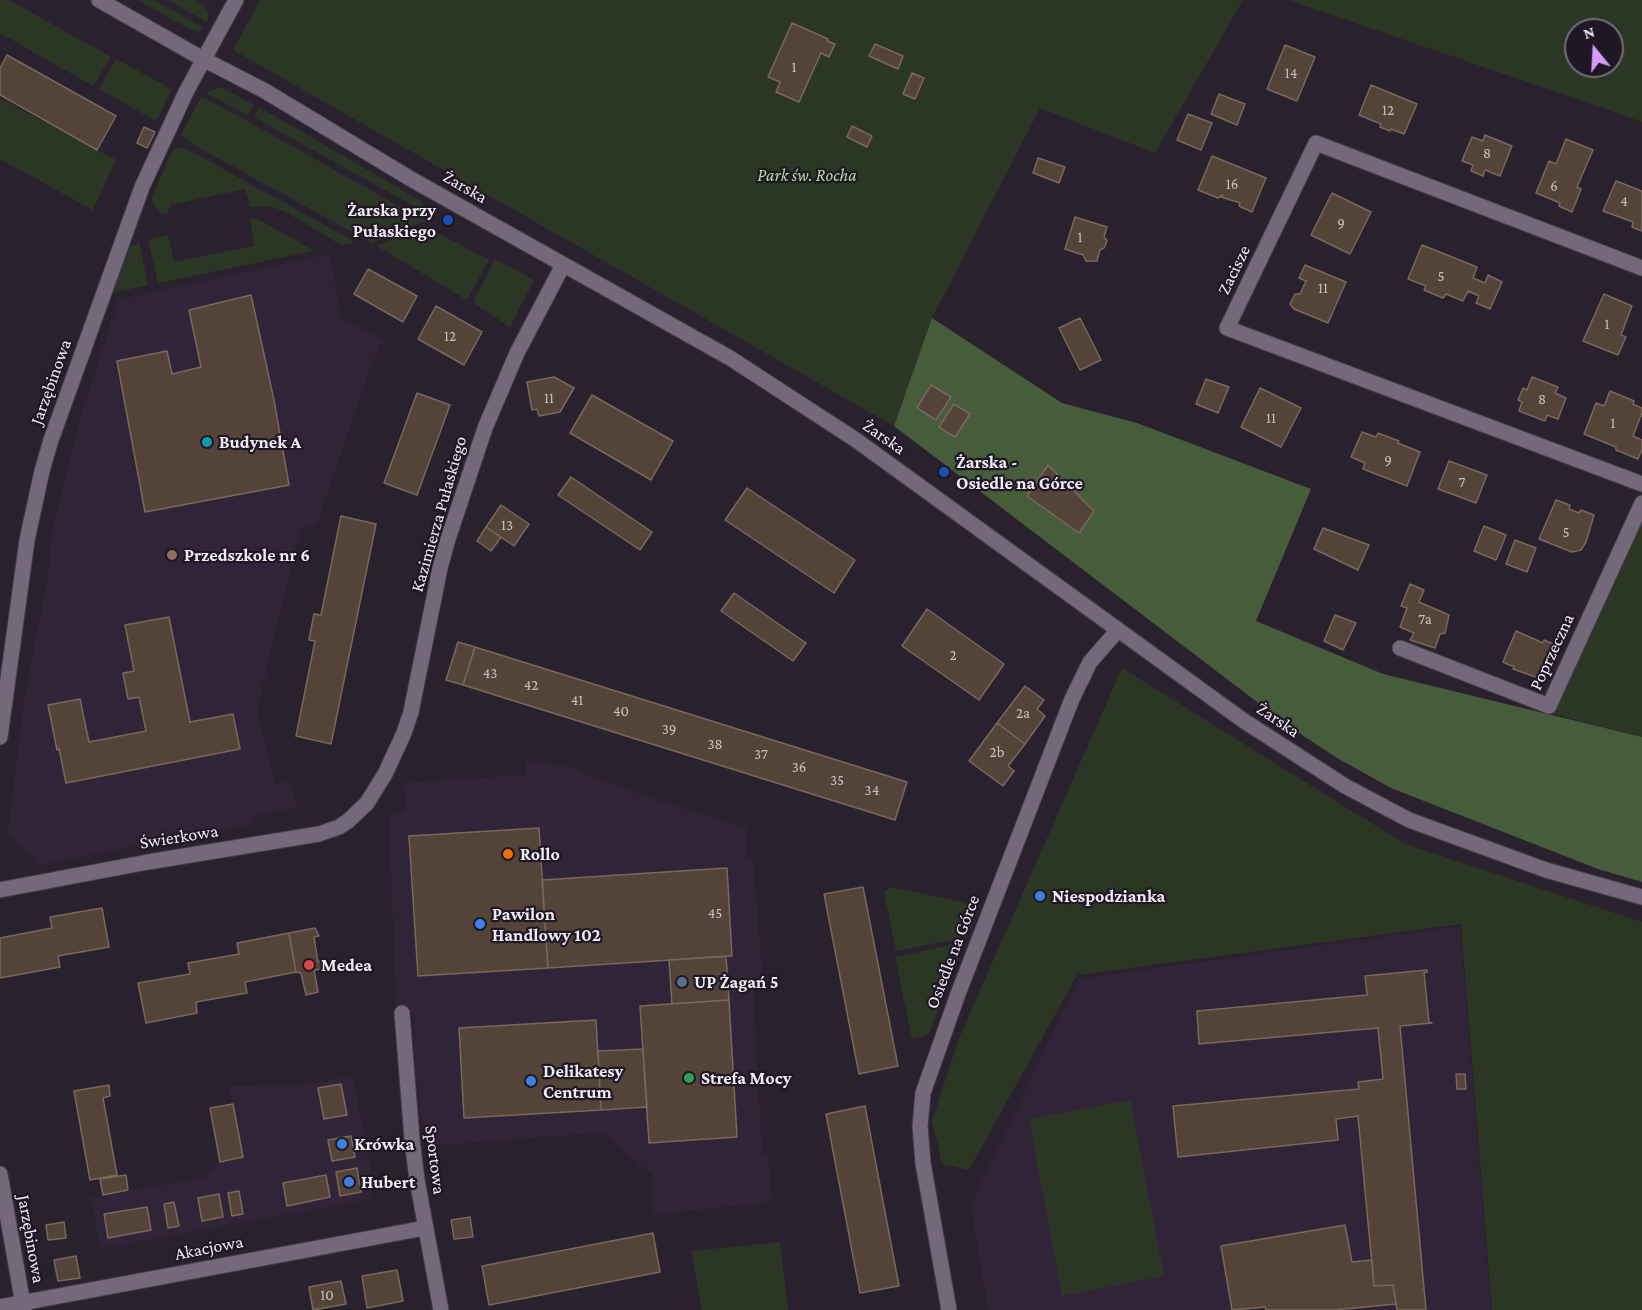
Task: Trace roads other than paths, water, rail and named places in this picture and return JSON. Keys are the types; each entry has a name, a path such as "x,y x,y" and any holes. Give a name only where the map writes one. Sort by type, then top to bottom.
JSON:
{"street":[{"name":"Żarska","path":"99,0 265,91 411,179 730,358 856,440 1280,745 1345,786 1401,816 1545,870 1642,897"},
{"name":"Jarzębinowa","path":"0,737 27,540 51,440 138,197 166,133 236,0"},
{"name":"Zacisze","path":"1642,268 1316,143 1227,328 1642,484"},
{"name":"Kazimierza Pułaskiego","path":"358,812 367,803 385,774 411,712 445,549 485,428 517,353 563,265"},
{"name":"Poprzeczna","path":"1400,648 1549,706 1642,503"},
{"name":"Osiedle na Górce","path":"950,1310 923,1163 920,1126 923,1093 958,994 1072,699 1090,662 1118,630"},
{"name":"Świerkowa","path":"0,890 148,862 319,834 339,827 358,812"},
{"name":"Sportowa","path":"402,1013 412,1139 425,1228 441,1310"},
{"name":"Jarzębinowa","path":"0,1174 23,1306"},
{"name":"Akacjowa","path":"0,1307 23,1306 425,1228"}],"place":[{"name":"Żarska przy Pułaskiego","path":"448,220"},
{"name":"Budynek A","path":"207,442"},
{"name":"Żarska - Osiedle na Górce","path":"944,472"},
{"name":"Przedszkole nr 6","path":"172,555"},
{"name":"Rollo","path":"508,854"},
{"name":"Niespodzianka","path":"1040,896"},
{"name":"Pawilon Handlowy 102","path":"480,924"},
{"name":"Medea","path":"309,965"},
{"name":"UP Żagań 5","path":"682,982"},
{"name":"Strefa Mocy","path":"689,1078"},
{"name":"Delikatesy Centrum","path":"531,1081"},
{"name":"Krówka","path":"342,1144"},
{"name":"Hubert","path":"349,1182"}],"park label":[{"name":"Park św. Rocha","path":"807,175"}]}
